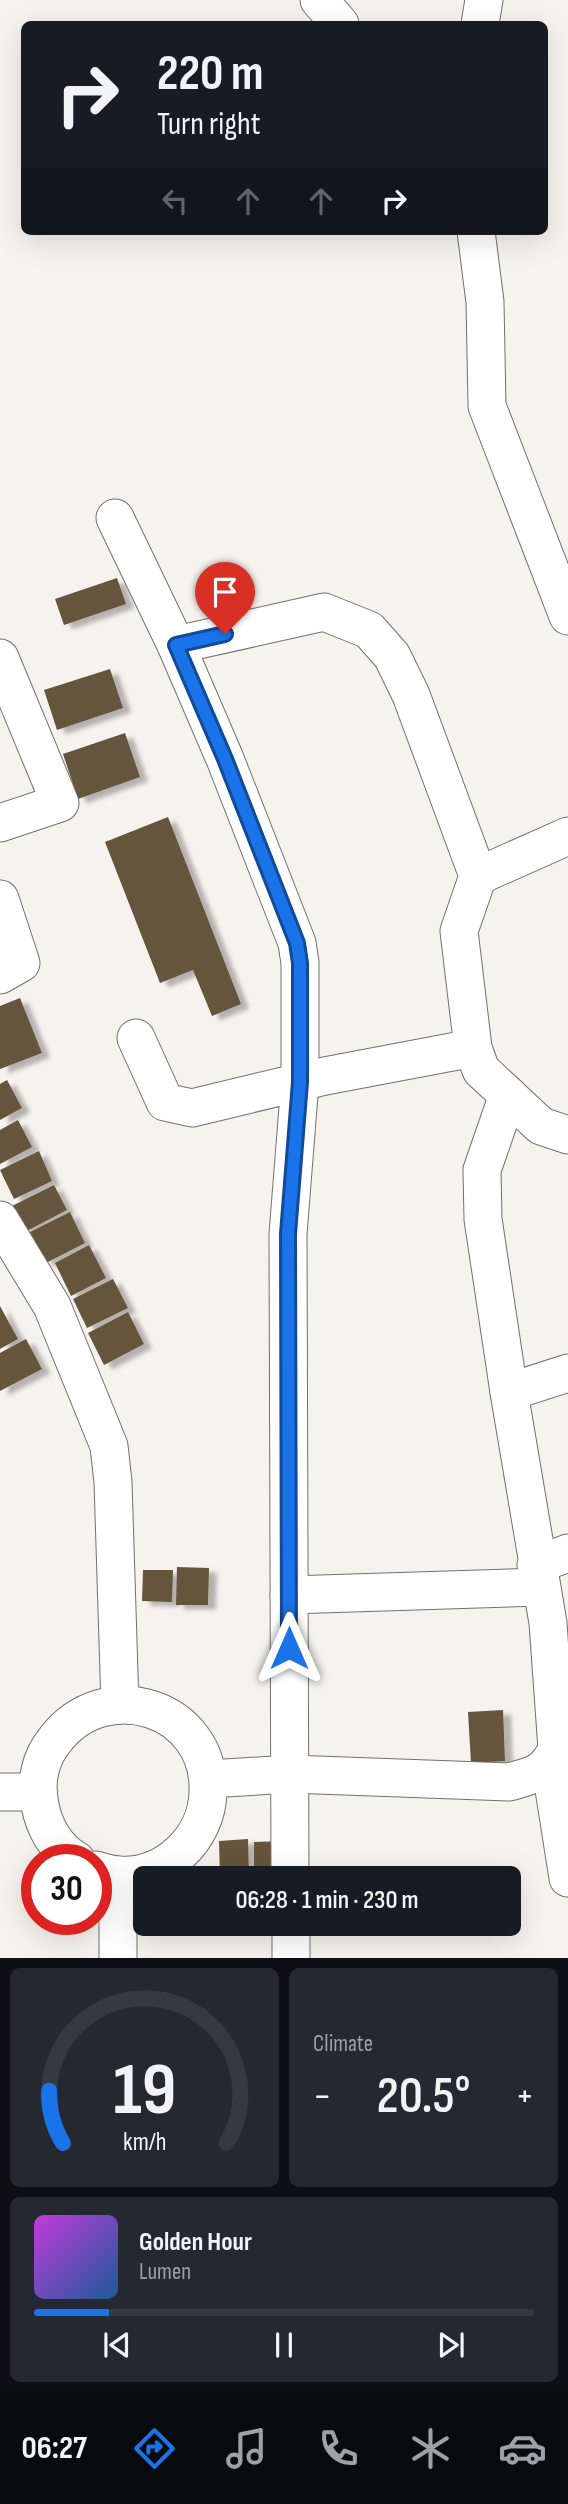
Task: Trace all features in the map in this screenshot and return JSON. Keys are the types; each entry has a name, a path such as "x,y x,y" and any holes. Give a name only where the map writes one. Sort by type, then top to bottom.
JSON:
{"street":[{"path":"319,0 337,21"},
{"path":"480,21 484,0"},
{"path":"477,235 485,302 486,406 568,616"},
{"path":"116,518 176,645 225,759 297,943 300,963 300,1082 288,1234 290,1866"},
{"path":"176,645 324,612 369,631 392,656 411,695 478,876 459,931 473,1048 481,1070 541,1126 568,1135"},
{"path":"0,658 60,803 0,823"},
{"path":"478,876 568,836"},
{"path":"0,899 21,962 0,975"},
{"path":"136,1038 165,1102 192,1108 300,1082 473,1048"},
{"path":"508,1095 482,1170 483,1219 509,1392 548,1568 551,1654 568,1878"},
{"path":"0,1220 52,1306 109,1446 113,1482 120,1705"},
{"path":"509,1392 568,1373"},
{"path":"289,1595 548,1568"},
{"path":"58,1844 43,1819 38,1792 44,1758 63,1728 83,1714 105,1706 130,1704 153,1709 174,1720 192,1737 204,1758 209,1779 208,1805 200,1829 185,1849 166,1864 142,1873 112,1872"},
{"path":"209,1779 290,1774 509,1782 539,1773 558,1746"},
{"path":"0,1792 38,1792"},
{"path":"112,1911 118,1958"},
{"path":"291,1936 291,1958"}],"building":[{"path":"117,578 126,604 64,625 55,599"},
{"path":"110,669 123,708 57,730 44,690"},
{"path":"125,733 140,777 78,799 63,754"},
{"path":"168,817 241,1004 212,1016 193,970 160,983 105,842"},
{"path":"20,998 42,1053 0,1069 0,1006"},
{"path":"7,1080 22,1108 0,1120 0,1084"},
{"path":"18,1120 32,1147 0,1164 0,1130"},
{"path":"39,1151 52,1181 14,1199 0,1170"},
{"path":"54,1185 67,1210 25,1232 12,1206"},
{"path":"70,1212 85,1243 46,1263 30,1232"},
{"path":"89,1245 106,1278 71,1296 55,1263"},
{"path":"113,1279 128,1308 87,1328 73,1299"},
{"path":"0,1306 18,1339 0,1349"},
{"path":"128,1312 144,1344 104,1365 88,1333"},
{"path":"26,1339 42,1369 0,1391 0,1353"},
{"path":"177,1567 209,1568 208,1605 176,1605"},
{"path":"143,1570 173,1570 172,1602 142,1601"},
{"path":"503,1710 505,1761 471,1763 468,1712"},
{"path":"248,1839 249,1866 220,1866 219,1841"},
{"path":"285,1841 284,1866 254,1866 254,1842"}],"route":[{"path":"225,634 176,645 225,759 297,943 300,963 300,1082 288,1234 289,1648"}]}
